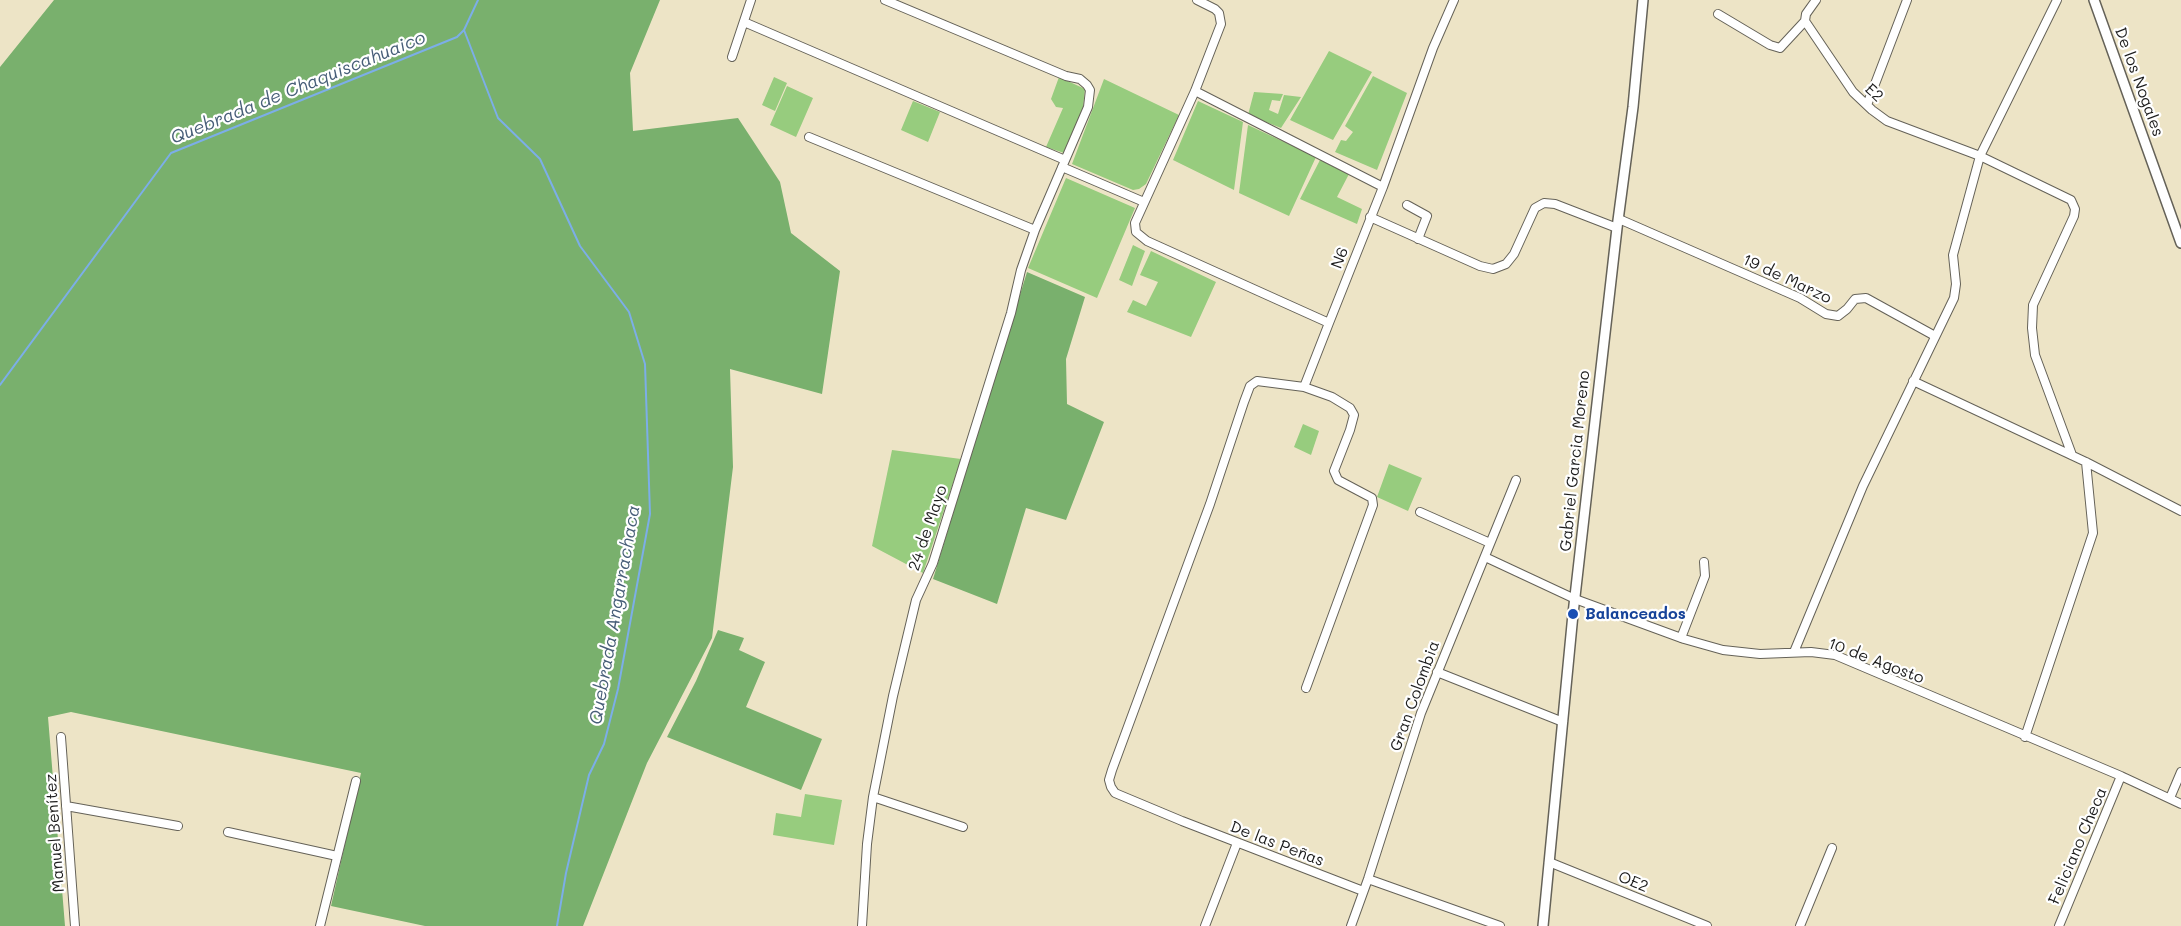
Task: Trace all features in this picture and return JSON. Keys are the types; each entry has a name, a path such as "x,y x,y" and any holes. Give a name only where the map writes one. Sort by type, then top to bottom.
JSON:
{"street":[{"path":"732,57 751,0"},
{"name":"24 de Mayo","path":"862,926 867,844 873,797 893,696 916,600 933,562 1011,313 1020,270 1090,101 1090,90 1080,79 1066,76 885,0"},
{"path":"1197,0 1215,9 1219,13 1221,24 1195,91 1144,202 1135,229 1138,235 1147,241 1329,324"},
{"name":"N6","path":"1304,387 1383,187 1408,113 1454,0"},
{"name":"Gabriel Garcia Moreno","path":"1543,926 1575,600 1633,107 1643,0"},
{"path":"1718,14 1770,45 1780,48 1805,21 1806,14 1816,0"},
{"path":"1867,105 1907,0"},
{"path":"1794,652 1863,486 1954,298 1956,284 1953,255 1980,156 2057,0"},
{"name":"De los Nogales","path":"2094,0 2181,243"},
{"name":"E2","path":"1805,21 1853,92 1887,121 1980,156 2071,200 2074,216 2033,305 2032,328 2034,355 2072,455"},
{"path":"744,22 1064,163 1144,202"},
{"path":"1195,91 1383,187"},
{"path":"809,137 1035,230"},
{"name":"19 de Marzo","path":"1370,217 1480,266 1493,269 1506,264 1514,254 1535,208 1544,202 1618,224 1800,298 1826,314 1838,316 1854,299 1866,298 1935,336"},
{"path":"1407,205 1427,216 1418,238"},
{"name":"De las Peñas","path":"1306,688 1373,505 1372,498 1338,480 1334,471 1354,415 1350,408 1332,397 1304,387 1257,381 1250,386 1210,504 1109,780 1115,793 1363,891"},
{"path":"1913,381 2072,455 2181,511"},
{"path":"2025,737 2093,533 2086,462"},
{"name":"Gran Colombia","path":"1351,926 1421,713 1516,480"},
{"path":"1420,512 1490,543"},
{"name":"10 de Agosto","path":"1485,557 1575,600 1681,638 1733,651 1761,654 1822,652 1834,655 2121,776 2181,804"},
{"path":"1681,638 1705,576 1704,562"},
{"path":"1437,672 1563,722"},
{"name":"Manuel Benítez","path":"61,737 75,926"},
{"path":"2169,798 2181,772"},
{"name":"Feliciano Checa","path":"2059,926 2121,776"},
{"path":"320,926 356,781"},
{"path":"873,797 963,827"},
{"path":"66,806 178,826"},
{"path":"228,832 337,856"},
{"path":"1205,926 1237,843"},
{"path":"1800,926 1832,848"},
{"name":"OE2","path":"1550,862 1707,926"},
{"path":"1368,879 1500,926"}],"green space":[{"path":"54,0 660,0 630,73 633,131 738,118 780,182 791,233 840,271 822,394 730,369 733,467 712,638 647,763 583,926 425,926 331,906 361,773 71,712 48,717 65,926 0,926 0,67"},
{"path":"1329,51 1372,72 1333,140 1290,120"},
{"path":"1373,76 1407,93 1377,170 1335,152 1341,140 1346,141 1353,132 1345,126"},
{"path":"774,77 787,83 775,111 762,105"},
{"path":"1059,77 1085,89 1083,108 1064,153 1046,147 1063,108 1056,107 1051,99"},
{"path":"1104,79 1179,115 1146,184 1139,189 1133,190 1072,164"},
{"path":"787,86 813,98 796,137 770,125"},
{"path":"1254,92 1283,94 1280,101 1272,100 1269,110 1278,114 1284,95 1301,97 1281,128 1248,115"},
{"path":"913,101 940,112 928,142 901,130"},
{"path":"1198,101 1243,122 1234,190 1173,160"},
{"path":"1248,125 1316,157 1289,216 1239,193"},
{"path":"1320,160 1349,174 1337,197 1362,209 1357,224 1300,199"},
{"path":"1066,178 1135,208 1097,298 1028,268"},
{"path":"1133,245 1145,251 1132,286 1119,280"},
{"path":"1151,251 1216,282 1191,337 1127,312 1133,300 1146,306 1158,282 1140,275"},
{"path":"1027,272 1085,297 1066,359 1067,404 1104,422 1066,520 1026,508 997,604 933,579"},
{"path":"1303,424 1319,431 1311,455 1294,447"},
{"path":"892,450 961,459 923,573 872,546"},
{"path":"1389,464 1422,478 1408,511 1377,497"},
{"path":"718,630 744,638 739,650 765,662 746,707 822,739 801,790 667,737 696,681"},
{"path":"805,794 842,800 834,845 773,835 776,813 801,817"}],"waterway":[{"name":"Quebrada de Chaquiscahuaico","path":"0,385 171,153 457,37 464,30 478,0"},
{"name":"Quebrada Angarrachaca","path":"464,30 498,118 540,159 580,246 629,312 645,364 650,514 618,689 604,744 589,775 566,873 557,926"}],"place":[{"name":"Balanceados","path":"1573,614"}]}
